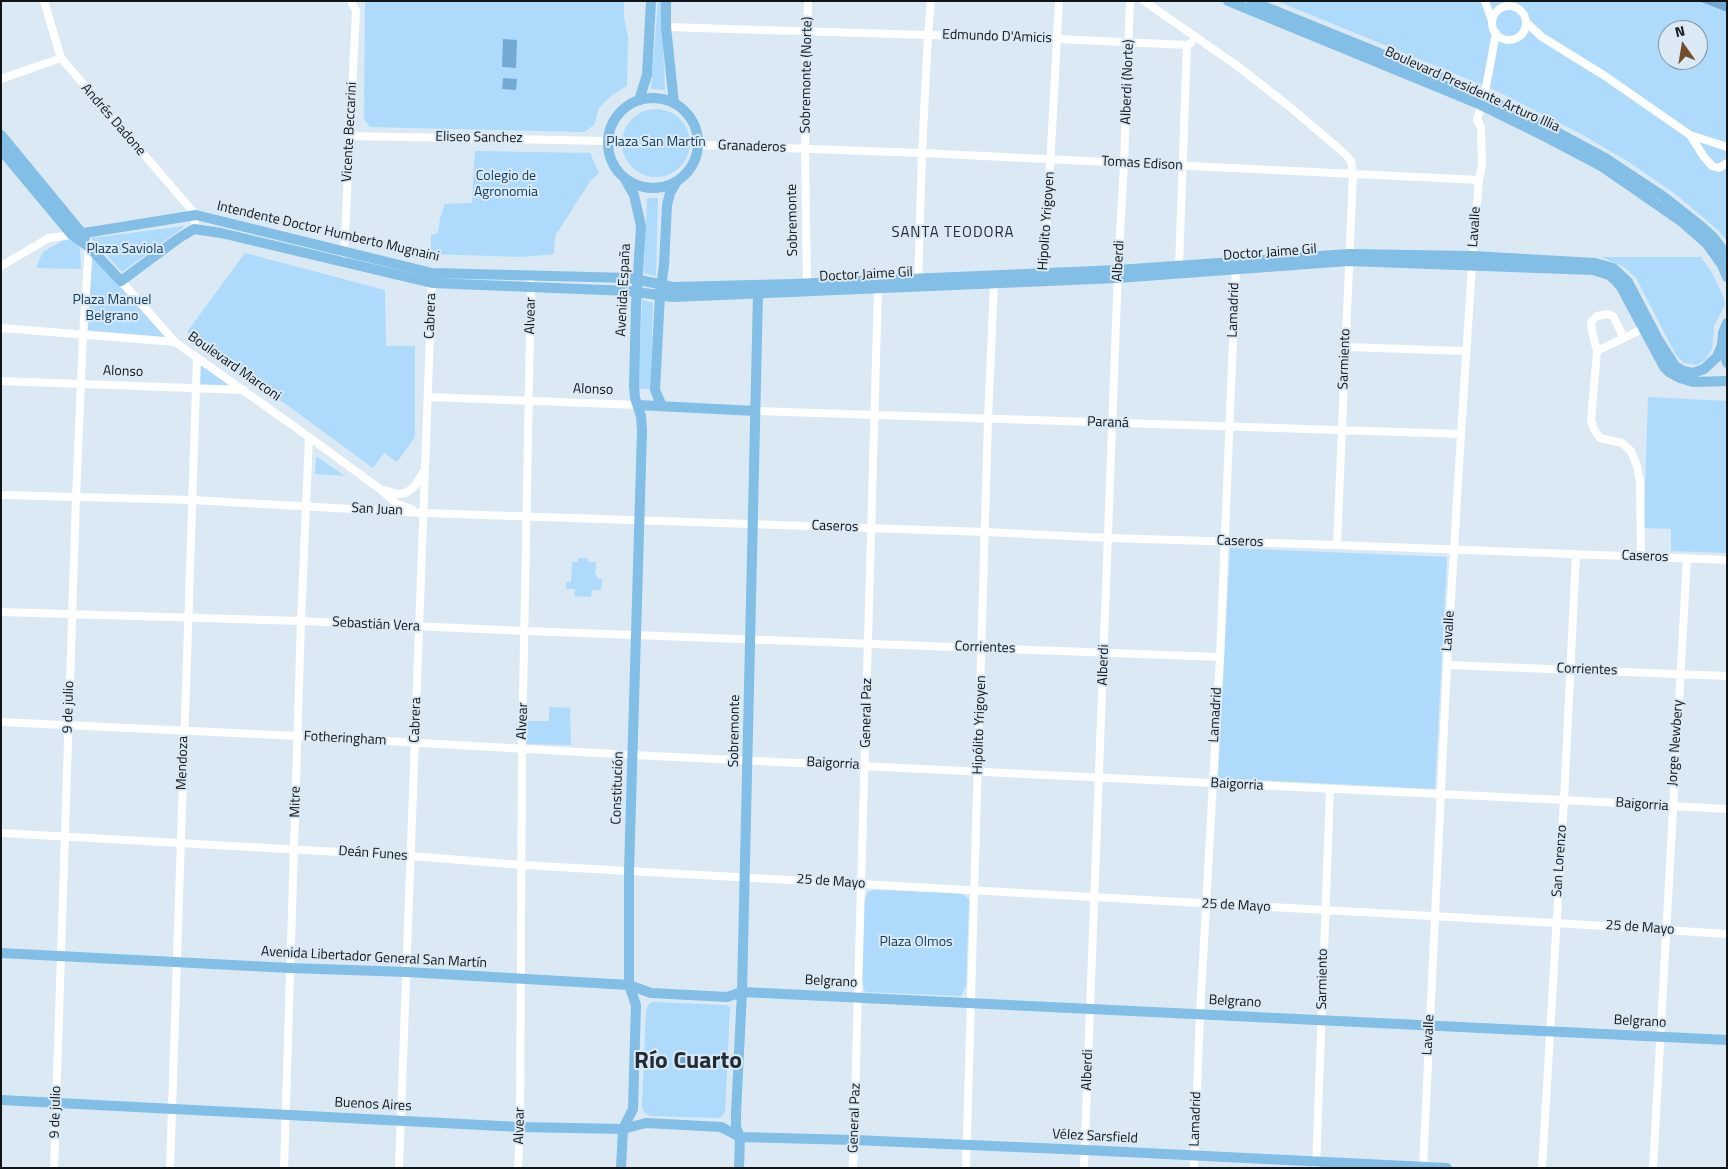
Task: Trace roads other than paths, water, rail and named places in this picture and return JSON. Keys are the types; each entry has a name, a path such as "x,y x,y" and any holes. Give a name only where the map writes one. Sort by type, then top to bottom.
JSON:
{"main road":[{"path":"639,100 647,76 651,1"},
{"path":"666,1 666,26 674,103"},
{"name":"Boulevard Presidente Arturo Illia","path":"1228,1 1550,129 1620,167 1688,215 1714,238 1727,256"},
{"name":"Boulevard Presidente Arturo Illia","path":"1252,1 1482,101 1601,166 1682,222 1707,244 1715,254 1727,277"},
{"path":"662,406 656,390 660,296 667,205 670,193 676,183 687,173 695,160 698,145 697,131 691,118 681,107 674,103 654,98 639,100 627,106 617,115 610,127 607,141 608,155 615,169 625,179 637,186 650,189 663,188 676,183"},
{"name":"Boulevard Marconi","path":"1,135 83,233 90,247"},
{"name":"Boulevard Marconi","path":"1,150 72,234 90,247 121,281"},
{"name":"Avenida España","path":"625,179 634,195 641,226 634,386 638,405"},
{"name":"Intendente Doctor Humberto Mugnaini","path":"72,234 196,216 344,258"},
{"path":"121,281 194,229"},
{"name":"Intendente Doctor Humberto Mugnaini","path":"194,229 344,258 432,278 531,286 637,291 673,297 758,294"},
{"name":"Doctor Jaime Gil","path":"758,294 807,287 1118,274 1348,258 1595,263 1612,268 1628,282 1675,366 1683,371 1693,373 1704,369 1717,357 1722,345"},
{"name":"Doctor Jaime Gil","path":"1472,261 1602,272 1616,281 1621,287 1669,372 1693,382 1727,381"},
{"name":"Doctor Jaime Gil","path":"1118,274 1179,266 1236,265"},
{"name":"Intendente Doctor Humberto Mugnaini","path":"432,278 532,275 638,279 673,287 807,287"},
{"name":"Doctor Jaime Gil","path":"807,287 878,288 918,282 994,283 1044,277"},
{"name":"Sobremonte","path":"739,1168 740,1137 736,1127 736,1113 742,992 758,294"},
{"path":"1727,323 1723,333 1722,345 1727,363"},
{"name":"Alonso","path":"638,405 755,411"},
{"name":"Constitución","path":"621,1168 623,1129 633,1109 636,1005 629,984 629,871 642,431 638,405"},
{"name":"Avenida Libertador General San Martín","path":"1,953 629,984 651,994 727,997 742,992"},
{"name":"Belgrano","path":"742,992 1727,1040"},
{"name":"Buenos Aires","path":"1,1100 520,1127 623,1129 646,1123 721,1126 740,1137"},
{"name":"Vélez Sarsfield","path":"740,1137 1085,1150 1316,1165 1447,1168"}],"street":[{"name":"Andrés Dadone","path":"44,1 61,58 196,216"},
{"name":"Vicente Beccarini","path":"344,258 356,11 351,1"},
{"name":"Sobremonte (Norte)","path":"805,149 808,1"},
{"path":"918,282 922,153 931,1"},
{"name":"Hipolito Yrigoyen","path":"1044,277 1058,1"},
{"name":"Alberdi (Norte)","path":"1124,163 1130,42 1130,1"},
{"path":"1144,1 1244,71 1290,107 1345,154 1351,161 1352,174"},
{"path":"1485,1 1496,33 1500,37 1511,40"},
{"path":"1509,1 1523,13 1526,22 1542,37"},
{"path":"1492,21 1500,8 1506,6 1516,7"},
{"path":"1492,49 1516,38 1524,30 1526,22"},
{"name":"Edmundo D'Amicis","path":"666,26 1187,45"},
{"path":"1524,30 1542,37 1605,76 1690,134 1727,147"},
{"name":"Lavalle","path":"1423,1167 1447,665 1472,261 1482,165 1482,127 1477,120 1496,33"},
{"path":"1179,266 1187,45 1196,38"},
{"path":"1,79 61,58"},
{"path":"1690,134 1712,166 1719,168 1727,163"},
{"name":"Eliseo Sanchez","path":"350,136 607,141"},
{"name":"Granaderos","path":"698,145 805,149"},
{"name":"Tomas Edison","path":"805,149 1479,180"},
{"name":"Sobremonte","path":"805,149 807,287"},
{"name":"Alberdi","path":"1084,1168 1114,423 1118,274 1124,163"},
{"name":"Sarmiento","path":"1337,545 1352,174"},
{"path":"194,229 196,216"},
{"name":"Intendente Doctor Humberto Mugnaini","path":"1,266 49,238 72,234"},
{"name":"9 de julio","path":"54,1168 76,498 83,335 90,247"},
{"name":"Lamadrid","path":"1194,1168 1200,1014 1220,657 1236,265"},
{"name":"Alvear","path":"518,1168 520,1127 522,749 526,632 528,401 532,275"},
{"name":"Cabrera","path":"399,1168 432,278"},
{"name":"Boulevard Marconi","path":"121,281 175,342 309,437 380,489 397,504 423,513"},
{"name":"Hipólito Yrigoyen","path":"966,1168 988,419 994,283"},
{"name":"General Paz","path":"853,1168 866,766 878,288"},
{"path":"1624,338 1613,316 1608,314 1597,316 1591,322 1597,351 1591,421 1600,438 1622,443 1631,451 1637,466 1640,482 1640,557"},
{"path":"1,328 175,342"},
{"path":"1597,351 1644,328"},
{"path":"1346,346 1466,351"},
{"name":"Mendoza","path":"170,1168 197,358"},
{"name":"Alonso","path":"1,381 244,390"},
{"name":"Alonso","path":"429,396 638,405"},
{"name":"Paraná","path":"755,411 1461,434"},
{"name":"Mitre","path":"284,1168 301,621 309,437"},
{"name":"Boulevard Marconi","path":"380,489 398,494 406,493 414,487 426,470"},
{"name":"San Juan","path":"1,495 192,500 423,513 753,524"},
{"name":"Caseros","path":"753,524 1727,560"},
{"name":"San Lorenzo","path":"1542,1168 1564,800 1576,554"},
{"name":"Jorge Newbery","path":"1653,1168 1687,559"},
{"name":"Sebastián Vera","path":"1,612 301,621 526,632 750,639"},
{"name":"Corrientes","path":"750,639 1220,657"},
{"name":"Corrientes","path":"1447,665 1727,676"},
{"name":"Fotheringham","path":"1,722 748,760"},
{"name":"Baigorria","path":"748,760 1727,809"},
{"name":"Sarmiento","path":"1316,1165 1330,790"},
{"name":"Deán Funes","path":"1,833 411,856 522,865 745,876"},
{"name":"25 de Mayo","path":"745,876 1727,934"}],"district":[{"name":"SANTA TEODORA","path":"953,233"},
{"name":"Río Cuarto","path":"688,1062"}],"park label":[{"name":"Plaza San Martín","path":"656,143"},
{"name":"Colegio de Agronomia","path":"506,186"},
{"name":"Plaza Saviola","path":"125,250"},
{"name":"Plaza Manuel Belgrano","path":"112,310"},
{"name":"Plaza Olmos","path":"916,943"}]}
